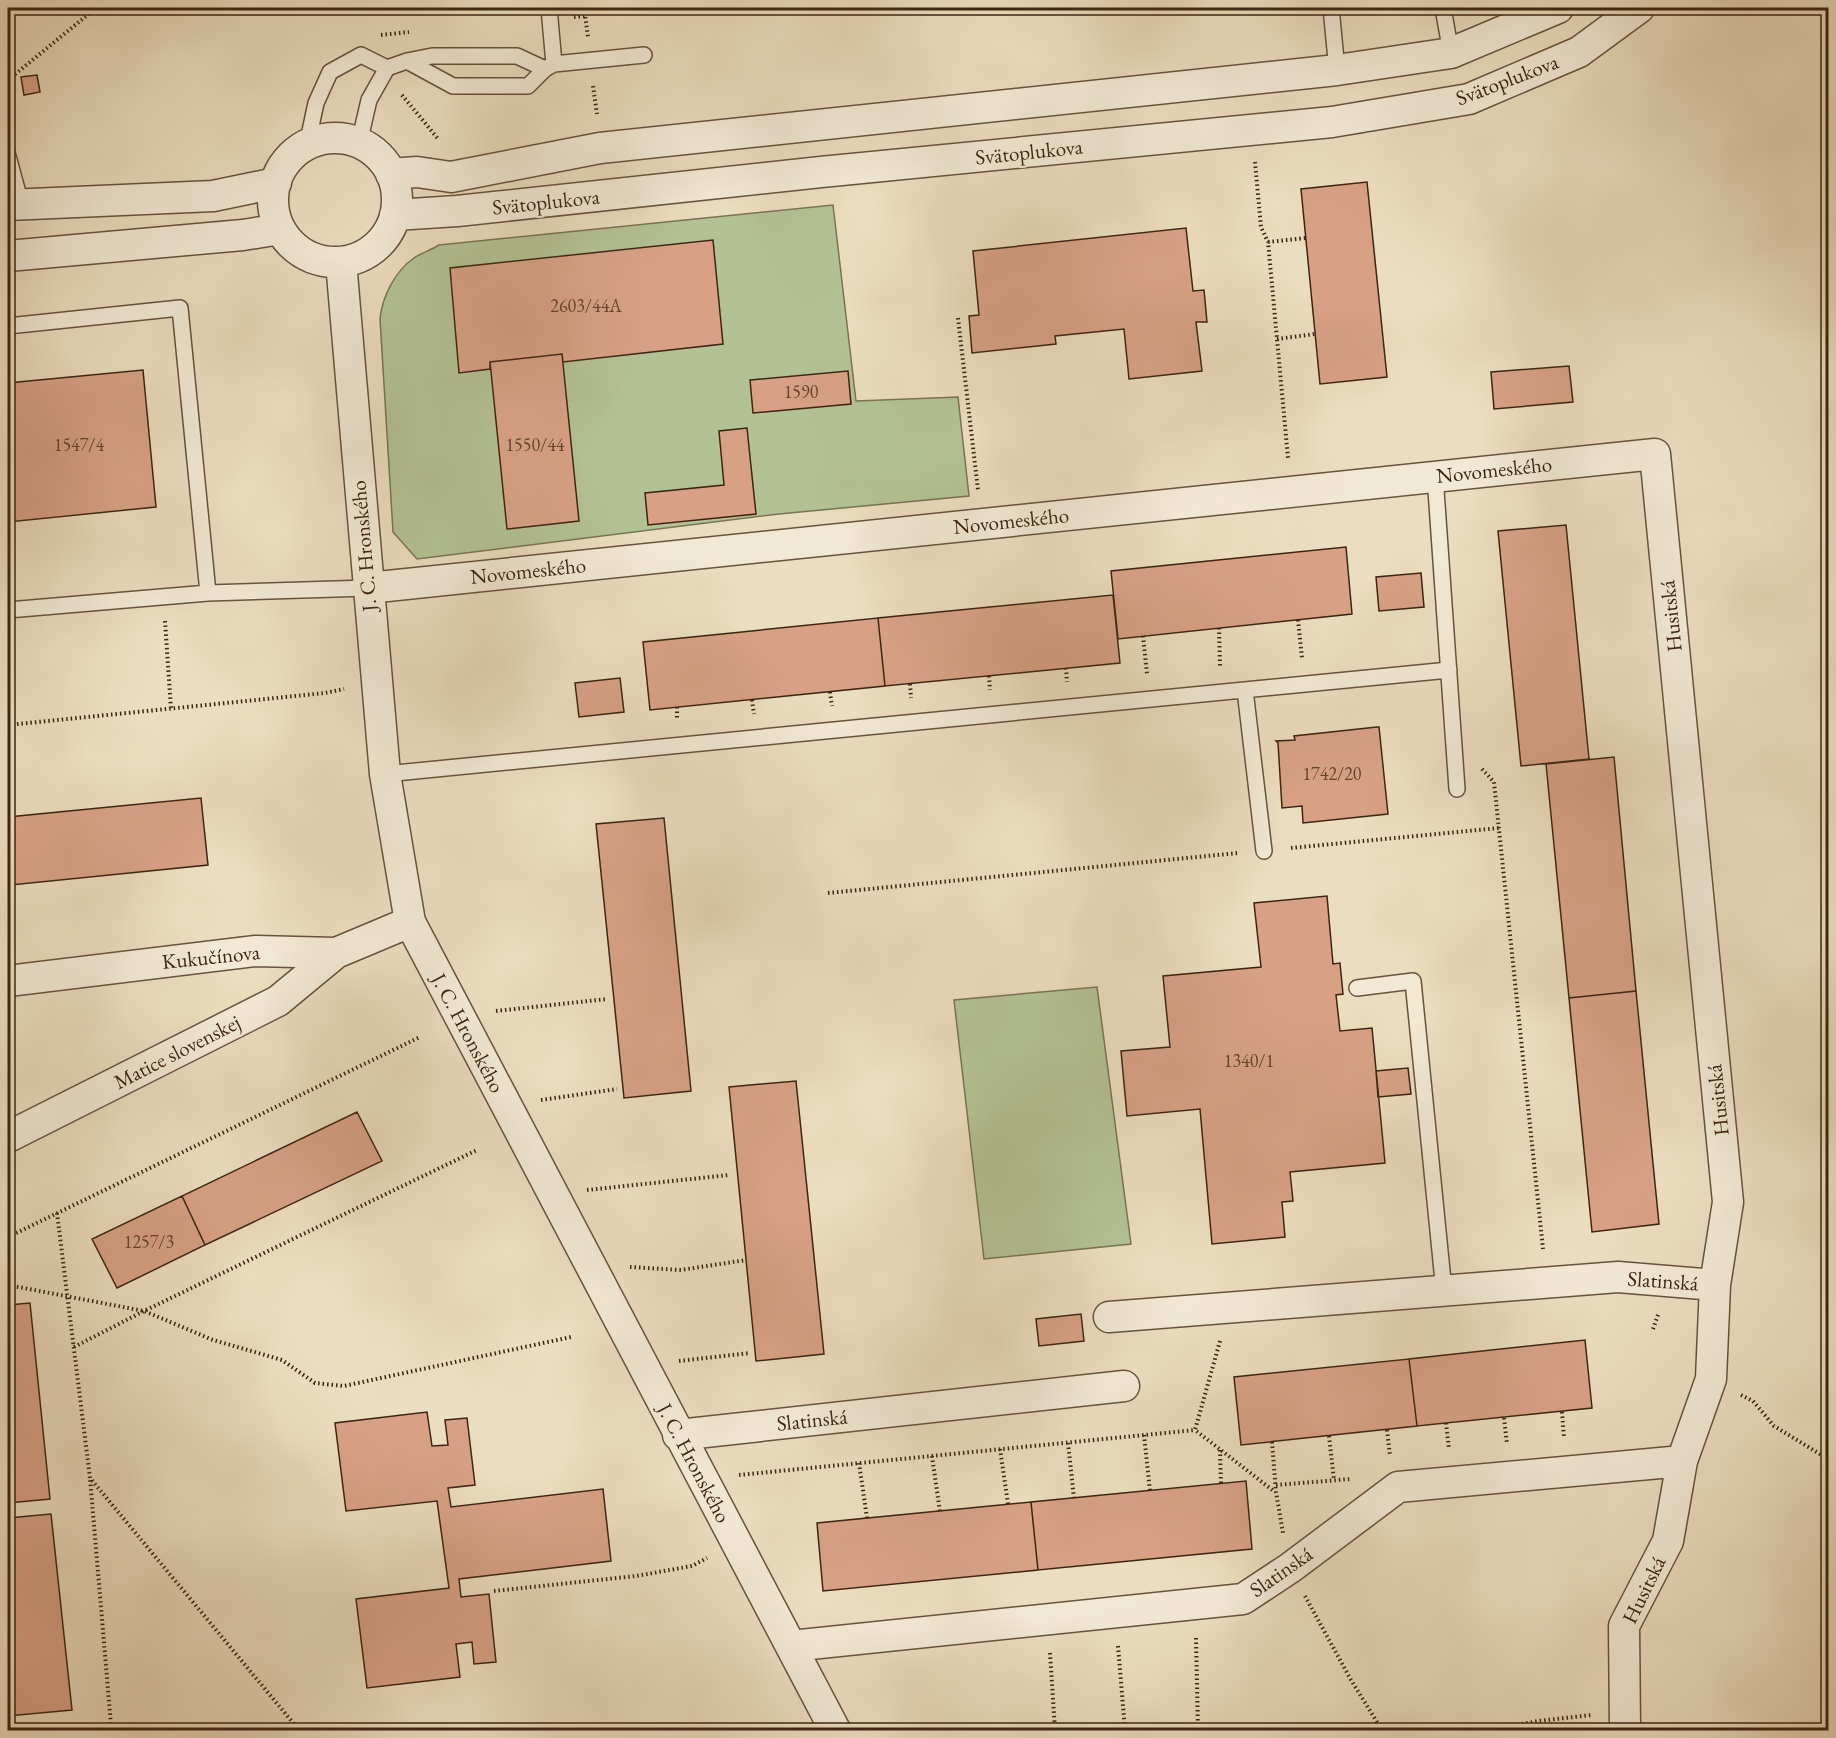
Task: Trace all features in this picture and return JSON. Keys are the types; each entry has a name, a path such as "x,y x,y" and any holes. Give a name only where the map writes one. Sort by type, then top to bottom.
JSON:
{"street":[{"name":"Svätoplukova","path":"391,174 417,172 452,177 600,148 1337,70 1451,52 1558,8"},
{"name":"Svätoplukova","path":"395,215 457,211 821,172 1332,122 1469,99 1578,52 1638,8"},
{"path":"333,139 359,143 383,161 391,174 397,201 395,215 391,227 375,248 359,257 341,262 326,262 299,251 280,229 274,206 276,183 288,161 307,145 333,139"},
{"path":"14,205 213,196 276,183"},
{"path":"8,255 243,235 280,229"},
{"name":"J. C. Hronského","path":"341,262 385,774 410,922 835,1731"},
{"name":"Novomeského","path":"368,588 1655,454"},
{"name":"Husitská","path":"1625,1731 1624,1626 1668,1540 1682,1461 1711,1379 1715,1285 1728,1202 1655,454"},
{"name":"Kukučínova","path":"8,981 256,951 336,952 410,922"},
{"name":"Matice slovenskej","path":"8,1137 278,1001 336,952"},
{"name":"Slatinská","path":"1109,1317 1618,1277 1715,1285"},
{"name":"Slatinská","path":"678,1435 1124,1386"},
{"name":"Slatinská","path":"791,1646 1243,1599 1290,1568 1398,1487 1682,1461"}],"lane":[{"path":"407,61 453,86 528,86 550,66 549,8"},
{"path":"1331,8 1337,70"},
{"path":"1443,8 1451,52"},
{"path":"359,143 369,100 387,68 407,61 432,56 517,56 550,66 644,55"},
{"path":"307,145 316,103 330,72 362,56 387,68"},
{"path":"8,156 14,205"},
{"path":"8,326 180,308 208,593"},
{"path":"1435,476 1457,789"},
{"path":"8,609 208,593 368,588"},
{"path":"385,774 1449,670"},
{"path":"1245,690 1264,851"},
{"path":"1357,988 1413,981 1444,1291"}],"path":[{"path":"8,80 96,8"},
{"path":"400,93 444,146"},
{"path":"1254,156 1261,226 1268,242 1291,492"},
{"path":"1268,242 1306,238"},
{"path":"958,318 981,524"},
{"path":"1277,339 1315,334"},
{"path":"164,597 171,709"},
{"path":"1298,620 1299,627"},
{"path":"1219,628 1219,636"},
{"path":"1143,636 1144,642"},
{"path":"1066,668 1067,676"},
{"path":"989,676 990,683"},
{"path":"8,725 325,693 377,683"},
{"path":"910,684 910,691"},
{"path":"830,692 831,699"},
{"path":"752,700 753,708"},
{"path":"677,707 677,717"},
{"path":"1481,768 1494,782 1546,1283"},
{"path":"828,893 1499,828"},
{"path":"492,1011 607,999"},
{"path":"8,1237 420,1037"},
{"path":"537,1100 617,1089"},
{"path":"74,1347 477,1150"},
{"path":"584,1190 729,1175"},
{"path":"57,1213 90,1478 111,1725 63,1731"},
{"path":"623,1266 681,1270 746,1260"},
{"path":"8,1286 144,1311 213,1340 282,1360 315,1383 344,1386 571,1337"},
{"path":"1196,1430 1221,1338"},
{"path":"672,1362 750,1353"},
{"path":"1711,1379 1753,1401 1774,1426 1828,1459"},
{"path":"1562,1412 1563,1425"},
{"path":"1504,1418 1505,1430"},
{"path":"1446,1423 1448,1436"},
{"path":"730,1476 1196,1430 1276,1492"},
{"path":"1387,1430 1389,1441"},
{"path":"1144,1435 1150,1491"},
{"path":"1329,1436 1334,1480"},
{"path":"1272,1442 1276,1492 1290,1568 1351,1680 1382,1731"},
{"path":"1068,1443 1074,1498"},
{"path":"1000,1449 1008,1504"},
{"path":"1220,1449 1221,1484"},
{"path":"932,1456 940,1512"},
{"path":"859,1463 867,1518"},
{"path":"90,1478 299,1731"},
{"path":"1276,1485 1358,1478"},
{"path":"494,1591 636,1576 692,1566 711,1555"},
{"path":"1196,1604 1198,1731"},
{"path":"1116,1612 1125,1731"},
{"path":"1048,1619 1055,1731"},
{"path":"1491,1731 1538,1721 1593,1715"}],"green space":[{"path":"833,205 856,401 958,397 969,496 779,514 417,559 393,532 380,319 383,302 391,285 407,263 439,245"},
{"path":"1097,987 1131,1244 984,1259 954,1000"}],"building":[{"path":"37,75 40,92 24,95 21,77"},
{"path":"1367,182 1387,377 1320,384 1301,189"},
{"path":"1186,228 1193,291 1204,290 1207,322 1196,322 1202,371 1129,379 1124,329 1055,336 1056,344 972,353 969,316 979,315 973,251"},
{"path":"713,240 723,344 563,362 562,354 490,362 490,369 459,373 450,268"},
{"path":"562,354 579,521 507,529 490,362"},
{"path":"1569,366 1573,402 1494,409 1491,372"},
{"path":"143,370 156,507 8,522 8,383"},
{"path":"848,371 851,404 753,413 750,380"},
{"path":"747,428 756,514 648,525 645,493 724,485 719,431"},
{"path":"1566,525 1589,759 1521,766 1498,531"},
{"path":"1346,547 1352,614 1118,639 1111,571"},
{"path":"1421,573 1424,607 1379,611 1376,577"},
{"path":"1113,595 1120,663 885,686 878,618"},
{"path":"878,618 885,686 650,710 643,642"},
{"path":"620,678 624,712 579,717 575,683"},
{"path":"1379,727 1388,814 1303,823 1302,806 1282,808 1278,743 1276,741 1295,740 1294,736"},
{"path":"1614,757 1636,991 1569,998 1546,764"},
{"path":"201,798 208,865 11,885 8,817"},
{"path":"664,818 691,1091 624,1098 596,824"},
{"path":"1327,896 1333,964 1340,963 1343,994 1336,995 1340,1031 1372,1028 1385,1163 1290,1172 1293,1201 1282,1202 1285,1237 1212,1244 1200,1109 1127,1116 1121,1051 1170,1047 1163,976 1261,967 1254,903"},
{"path":"1636,991 1659,1224 1592,1232 1569,998"},
{"path":"1408,1068 1411,1094 1378,1097 1376,1071"},
{"path":"796,1081 824,1354 756,1361 729,1087"},
{"path":"357,1112 382,1161 205,1245 182,1196"},
{"path":"182,1196 205,1245 117,1288 92,1239"},
{"path":"30,1303 50,1499 8,1503 8,1305"},
{"path":"1081,1314 1084,1341 1039,1346 1036,1319"},
{"path":"1585,1340 1592,1408 1417,1426 1409,1359"},
{"path":"1409,1359 1417,1426 1241,1445 1234,1377"},
{"path":"427,1412 432,1446 448,1445 445,1420 467,1418 475,1485 448,1488 451,1507 603,1489 611,1561 459,1579 461,1597 489,1594 496,1662 474,1664 472,1642 456,1644 460,1677 367,1688 356,1599 449,1588 437,1501 346,1511 335,1423"},
{"path":"1246,1481 1252,1549 1038,1570 1031,1502"},
{"path":"1031,1502 1038,1570 823,1591 817,1523"},
{"path":"51,1514 72,1710 8,1716 8,1518"}]}
